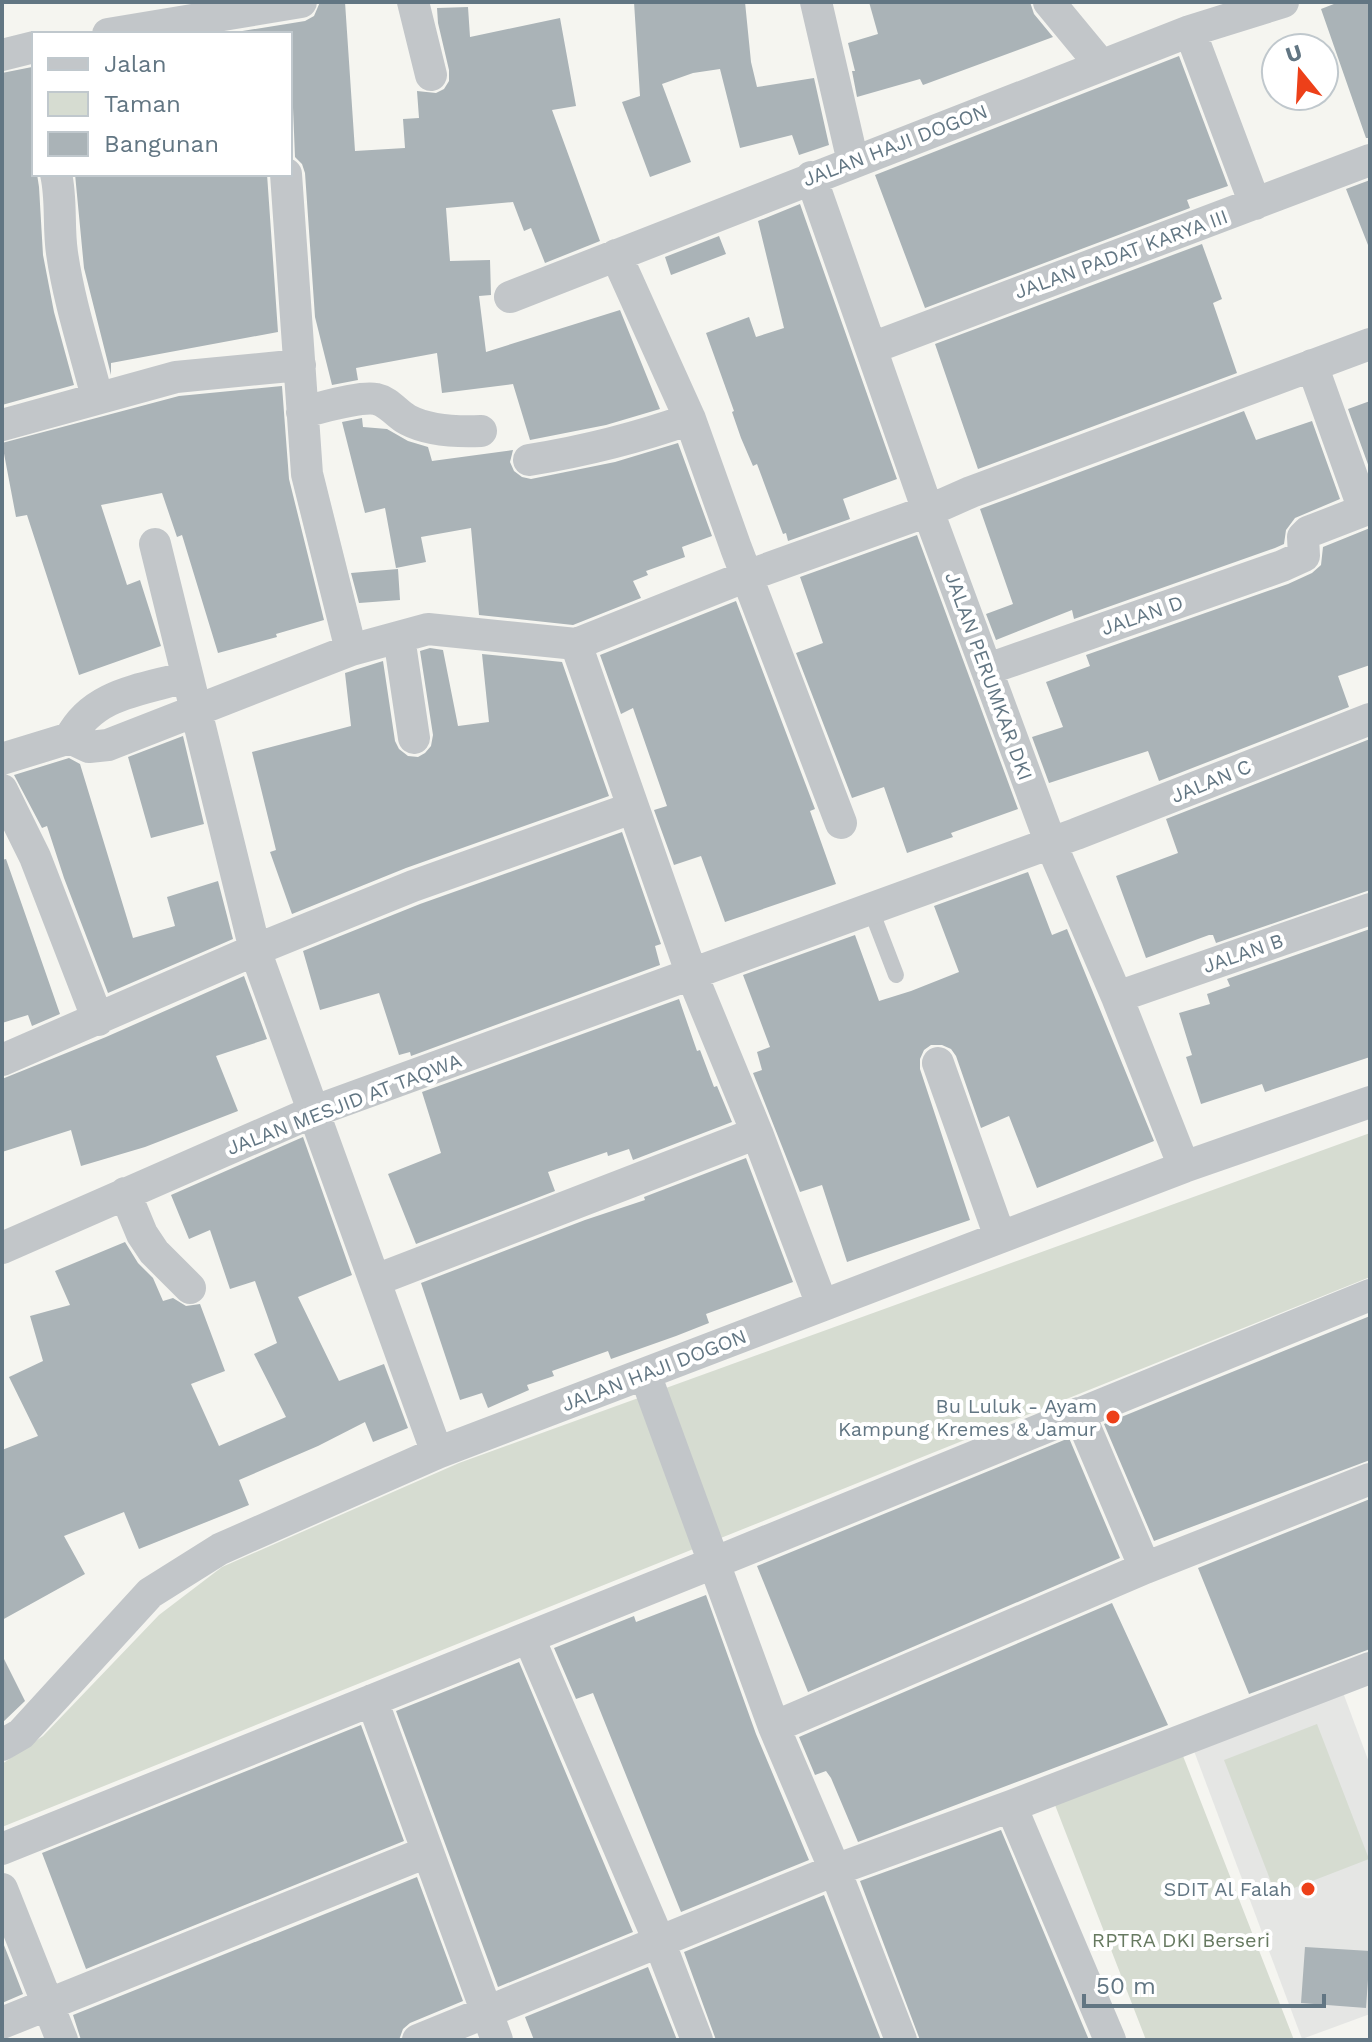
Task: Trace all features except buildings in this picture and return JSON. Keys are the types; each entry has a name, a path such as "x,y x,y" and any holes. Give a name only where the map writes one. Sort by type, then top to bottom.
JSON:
{"street":[{"path":"131,32 266,20 301,2"},
{"path":"413,2 431,75"},
{"path":"816,2 853,162"},
{"path":"1049,2 1101,65"},
{"name":"JALAN HAJI DOGON","path":"510,297 1190,31 1283,2"},
{"path":"1190,31 1255,204"},
{"name":"JALAN PADAT KARYA III","path":"872,348 1370,160"},
{"path":"56,176 61,197 58,217 62,255 97,397"},
{"path":"286,176 307,474 351,650"},
{"name":"JALAN PERUMKAR DKI","path":"811,177 928,511 1051,844 1117,997 1184,1167"},
{"path":"616,255 690,419 841,823"},
{"path":"2,759 70,738 89,747 108,745 351,650 428,629 576,644 747,576 1370,344"},
{"path":"2,425 176,377 300,365"},
{"path":"1312,365 1367,509"},
{"path":"302,412 371,398 385,402 405,419 423,426 460,432 481,431"},
{"path":"529,460 576,453 640,437 690,419"},
{"name":"JALAN D","path":"988,669 1295,560 1304,556 1303,537 1308,532 1367,509"},
{"path":"155,544 255,950 437,1453"},
{"path":"399,637 414,738"},
{"path":"576,644 692,975 757,1133 822,1305"},
{"path":"70,738 79,721 103,701 186,677"},
{"name":"JALAN C","path":"871,910 1051,844 1370,719"},
{"path":"2,790 35,857 98,1020"},
{"path":"2,1060 255,950 413,886 632,808"},
{"name":"JALAN B","path":"1117,997 1370,909"},
{"name":"JALAN MESJID AT TAQWA","path":"2,1248 315,1111 871,910"},
{"path":"938,1063 1000,1237"},
{"name":"JALAN HAJI DOGON","path":"2,1745 21,1734 150,1593 220,1549 437,1453 1184,1167 1370,1102"},
{"path":"376,1280 757,1133"},
{"path":"125,1193 142,1234 154,1252 190,1288"},
{"path":"2,1849 1370,1295"},
{"path":"645,1374 774,1727 835,1870 901,2040"},
{"path":"1079,1413 1145,1568"},
{"path":"774,1727 1145,1568 1370,1479"},
{"path":"529,1638 659,1941 697,2040"},
{"path":"418,2040 492,2026 659,1941 835,1870 1370,1668"},
{"path":"372,1700 492,2026"},
{"path":"1011,1806 1110,2040"},
{"path":"2,2023 427,1852"},
{"path":"2,1889 62,2040"}],"lane":[{"path":"871,910 896,975"}],"shaded area":[{"name":"SDIT Al Falah","path":"1341,1687 1370,1765 1370,2014 1302,2039 1191,1743"}],"green space":[{"path":"1370,1133 1370,1277 2,1827 2,1764 43,1736 159,1615 222,1567 459,1463"},
{"path":"1317,1724 1369,1859 1276,1895 1224,1760"},
{"name":"RPTRA DKI Berseri","path":"1183,1756 1294,2040 1146,2040 1055,1805"}],"place":[{"name":"Bu Luluk - Ayam Kampung Kremes & Jamur","path":"1113,1417"},
{"name":"SDIT Al Falah","path":"1308,1889"}]}
